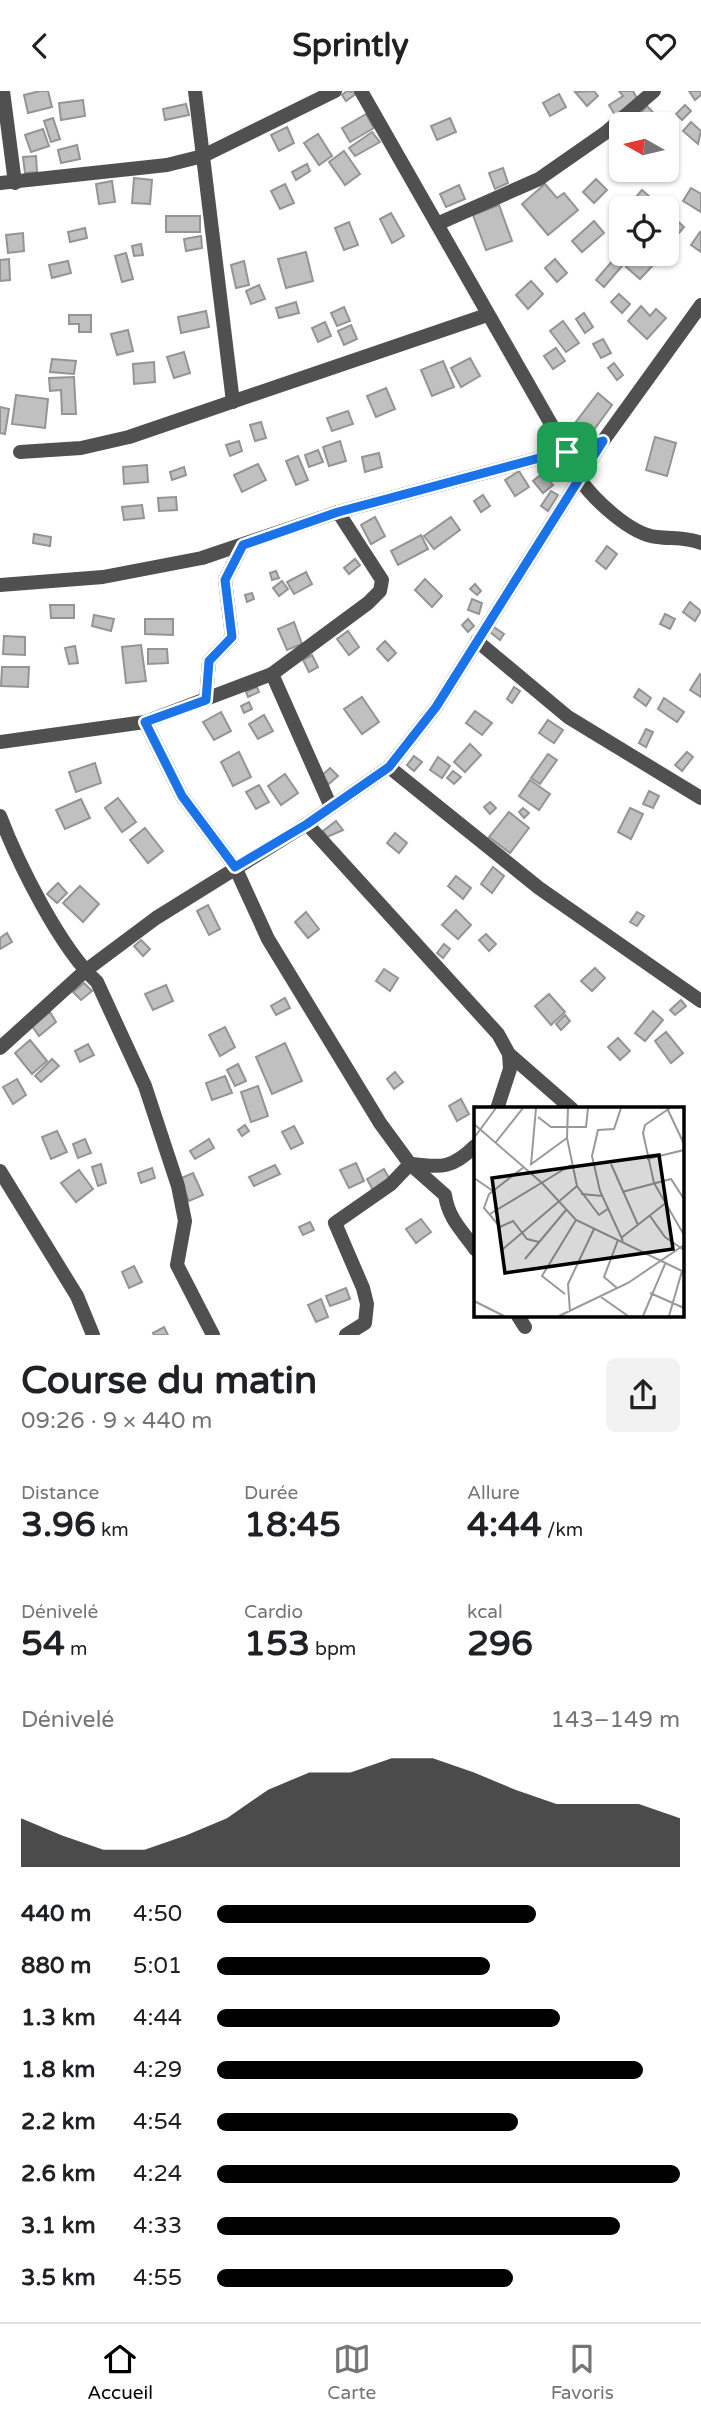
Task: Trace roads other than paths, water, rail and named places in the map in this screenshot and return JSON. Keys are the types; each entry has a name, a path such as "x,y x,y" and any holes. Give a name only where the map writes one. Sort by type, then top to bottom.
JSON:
{"street":[{"path":"3,91 8,183 167,165 203,156 335,91"},
{"path":"195,91 233,402"},
{"path":"360,91 567,452"},
{"path":"438,224 539,179 606,133 654,91"},
{"path":"0,1048 85,971 156,918 307,824 389,767 436,707 603,441 701,305"},
{"path":"20,452 81,448 129,437 487,315"},
{"path":"0,585 103,577 202,558 338,512 603,441"},
{"path":"579,478 613,515 647,535 680,537 701,543"},
{"path":"0,742 145,722 272,674 353,615 380,591 382,580 338,512"},
{"path":"206,700 209,661 232,637 225,580 243,545"},
{"path":"477,641 568,717 701,798"},
{"path":"272,674 331,807"},
{"path":"145,722 182,796 235,867 268,939 380,1123 410,1164 445,1195 447,1209 456,1227 474,1248"},
{"path":"389,767 539,888 701,1001"},
{"path":"0,816 39,898 85,971 97,982 145,1086 178,1185 185,1221 177,1265 213,1335"},
{"path":"307,824 498,1034 509,1054 570,1107"},
{"path":"497,1107 510,1069 509,1054"},
{"path":"410,1164 437,1167 460,1161 474,1147"},
{"path":"346,1335 365,1323 367,1304 335,1223 391,1184 410,1164"},
{"path":"0,1171 77,1296 93,1335"}]}
